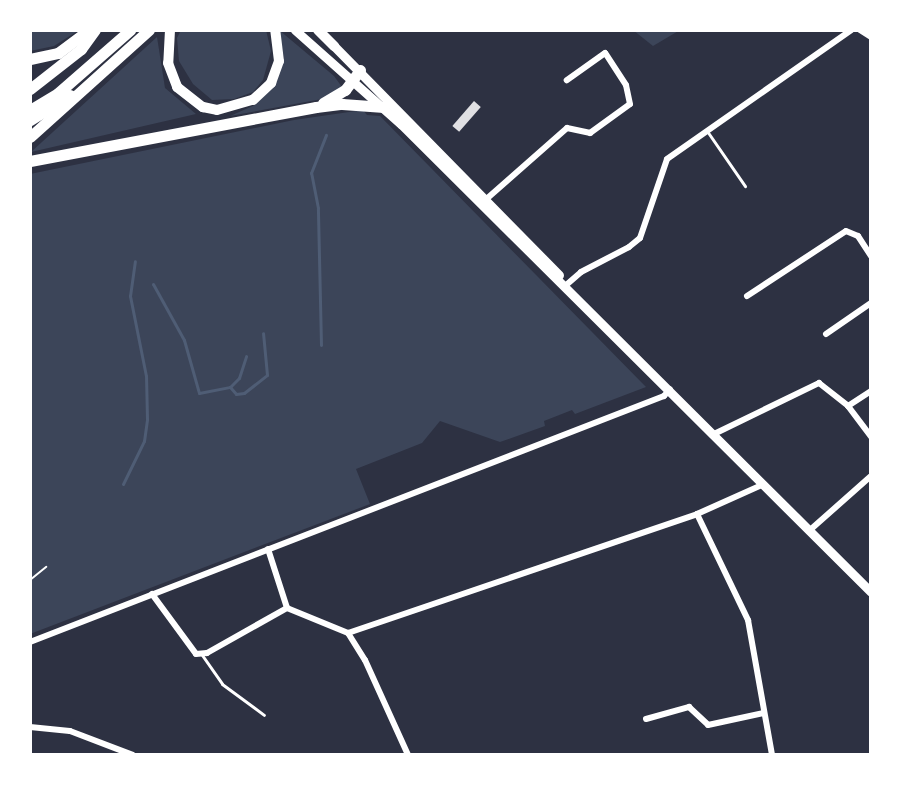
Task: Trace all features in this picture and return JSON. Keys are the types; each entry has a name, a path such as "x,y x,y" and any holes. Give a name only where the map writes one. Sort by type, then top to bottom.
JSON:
{"highway":[{"path":"30,59 58,53 92,30"},
{"path":"30,89 81,49 92,30"},
{"path":"30,110 58,93 130,30"},
{"path":"30,137 149,30"},
{"path":"30,120 107,67"},
{"path":"316,107 345,90 356,75"},
{"path":"30,161 316,107 342,104 384,107"}],"main road":[{"path":"170,30 168,63 177,87 203,107 217,110 253,100 271,83 279,61 275,30"},
{"path":"295,30 356,75 871,592"},
{"path":"318,30 384,107 484,201"}],"street":[{"path":"566,285 581,272 640,238 664,163 851,30"},
{"path":"860,30 871,37"},
{"path":"484,201 567,128 590,133 630,104 626,85 605,53 567,80"},
{"path":"747,296 846,231 858,236 871,256"},
{"path":"826,334 871,303"},
{"path":"714,434 819,383 848,406 871,437"},
{"path":"30,642 664,396 670,389"},
{"path":"848,406 871,391"},
{"path":"810,530 871,476"},
{"path":"348,633 697,514 764,484"},
{"path":"697,514 748,620 761,714 772,755"},
{"path":"268,549 287,608 348,633 365,660 408,755"},
{"path":"152,594 192,650 202,655 287,608"},
{"path":"646,719 689,707 708,725 761,714"},
{"path":"30,727 70,731 133,755"}],"lane":[{"path":"707,131 745,186"},
{"path":"202,655 222,684 264,715"}],"path":[{"path":"30,580 46,567"}],"shaded area":[{"path":"30,30 79,30 54,46 30,51"},
{"path":"181,30 266,30 271,51 263,80 253,92 234,99 212,100 193,84 179,61 177,38"},
{"path":"279,30 334,76 342,87 322,99 230,116 255,105 273,87 284,58"},
{"path":"633,30 680,30 653,46"},
{"path":"157,37 165,88 196,114 31,152"},
{"path":"363,110 367,115 380,116 646,387 575,414 572,410 544,421 545,426 500,442 440,421 422,443 356,469 370,504 30,634 30,174 294,120"}],"building":[{"path":"474,101 481,107 459,132 452,126"}],"waterway":[{"path":"321,345 318,208 311,173 326,135"},
{"path":"123,484 144,441 147,419 146,376 130,296 135,261"},
{"path":"153,284 184,340 199,393 230,387 239,378 246,356"},
{"path":"230,387 236,394 244,393 267,375 263,333"}]}
